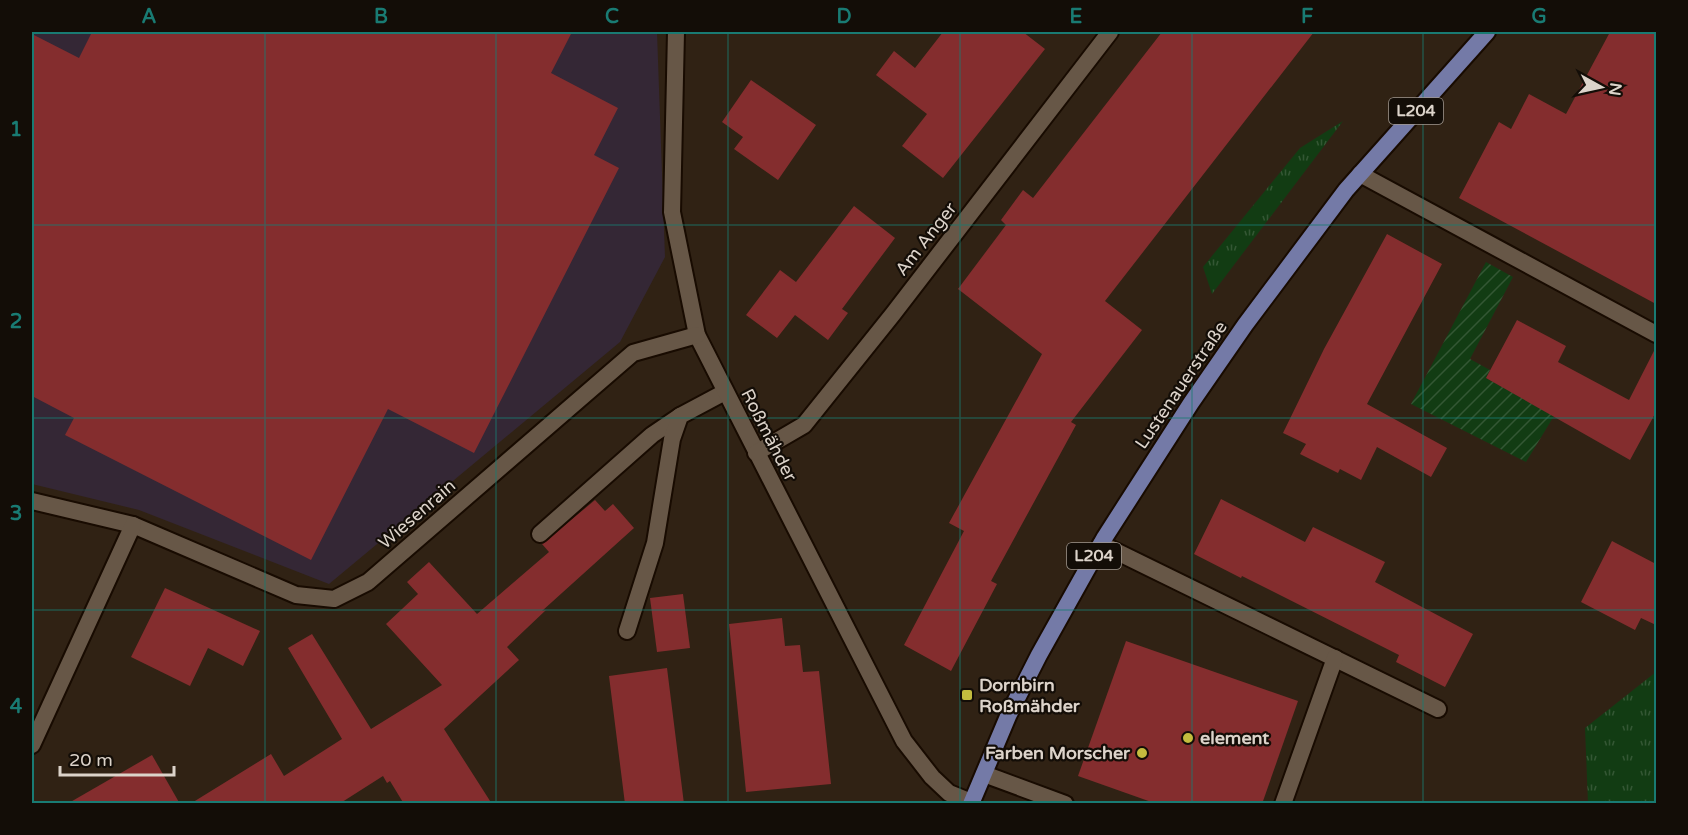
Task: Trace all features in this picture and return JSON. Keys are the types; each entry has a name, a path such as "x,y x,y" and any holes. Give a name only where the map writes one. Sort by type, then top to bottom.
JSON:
{"main road":[{"name":"Lustenauerstraße","path":"971,803 1014,704 1101,544 1129,496 1203,384 1360,174 1487,32"}],"street":[{"name":"Roßmähder","path":"676,32 672,212 697,335 904,741 918,761 940,785 949,793 971,803"},
{"name":"Am Anger","path":"756,453 804,424 893,314 1110,32"},
{"path":"1360,174 1656,334"},
{"name":"Wiesenrain","path":"32,501 133,525 296,595 333,599 368,582 633,353 697,335"},
{"path":"540,534 652,435 680,416 725,392"},
{"path":"627,631 655,543 672,440 680,416"},
{"path":"32,745 133,525"},
{"path":"1101,544 1438,709"},
{"path":"1283,804 1335,658"},
{"path":"984,774 1065,804"}],"shaded area":[{"path":"32,32 657,32 665,257 620,342 329,584 139,510 32,484"}],"green space":[{"path":"1343,121 1212,294 1203,267 1300,148"},
{"path":"1486,262 1513,277 1470,359 1490,370 1486,378 1535,405 1568,393 1526,462 1411,404"},
{"path":"1656,672 1656,803 1588,803 1585,728"}],"building":[{"path":"92,32 572,32 551,73 618,108 594,155 619,168 474,453 388,409 311,560 65,435 74,418 32,396 32,34 79,58"},
{"path":"943,32 1023,32 1045,49 943,178 902,146 927,114 876,75 894,51 915,68"},
{"path":"1162,32 1314,32 1105,301 1142,330 1071,422 1076,425 991,581 997,584 951,671 904,645 964,531 949,523 1042,354 958,289 1006,225 1001,220 1023,190 1033,198"},
{"path":"1610,32 1656,32 1656,304 1459,198 1499,122 1511,129 1529,94 1566,114"},
{"path":"751,80 816,125 778,180 734,149 743,137 722,122"},
{"path":"854,206 895,238 842,309 848,313 828,340 795,315 777,338 746,315 780,270 796,282"},
{"path":"1387,234 1442,264 1367,404 1447,448 1431,477 1377,447 1361,480 1340,469 1338,473 1300,454 1306,444 1283,433 1324,349"},
{"path":"1517,320 1566,346 1558,362 1629,400 1656,347 1656,412 1630,460 1486,378"},
{"path":"1221,499 1305,542 1313,527 1385,562 1375,582 1473,634 1445,687 1396,662 1399,655 1194,554"},
{"path":"595,500 605,511 613,504 634,528 542,611 546,610 507,647 519,660 444,729 492,804 404,804 390,781 387,783 383,776 339,804 190,804 271,754 284,776 342,739 288,648 312,634 371,729 442,685 386,624 418,594 407,582 429,562 477,614 549,552 542,544"},
{"path":"1612,541 1656,564 1656,625 1641,618 1635,630 1581,602"},
{"path":"165,588 260,631 243,666 208,648 190,686 131,657"},
{"path":"683,594 690,648 657,652 650,598"},
{"path":"782,618 785,646 800,645 803,672 819,671 831,784 746,792 729,624"},
{"name":"element","path":"1126,641 1298,701 1262,804 1157,804 1078,776"},
{"path":"667,668 684,804 625,804 609,676"},
{"path":"152,755 180,804 67,804"}],"place":[{"name":"Dornbirn Roßmähder","path":"967,695"},
{"name":"element","path":"1188,738"},
{"name":"Farben Morscher","path":"1142,753"}]}
